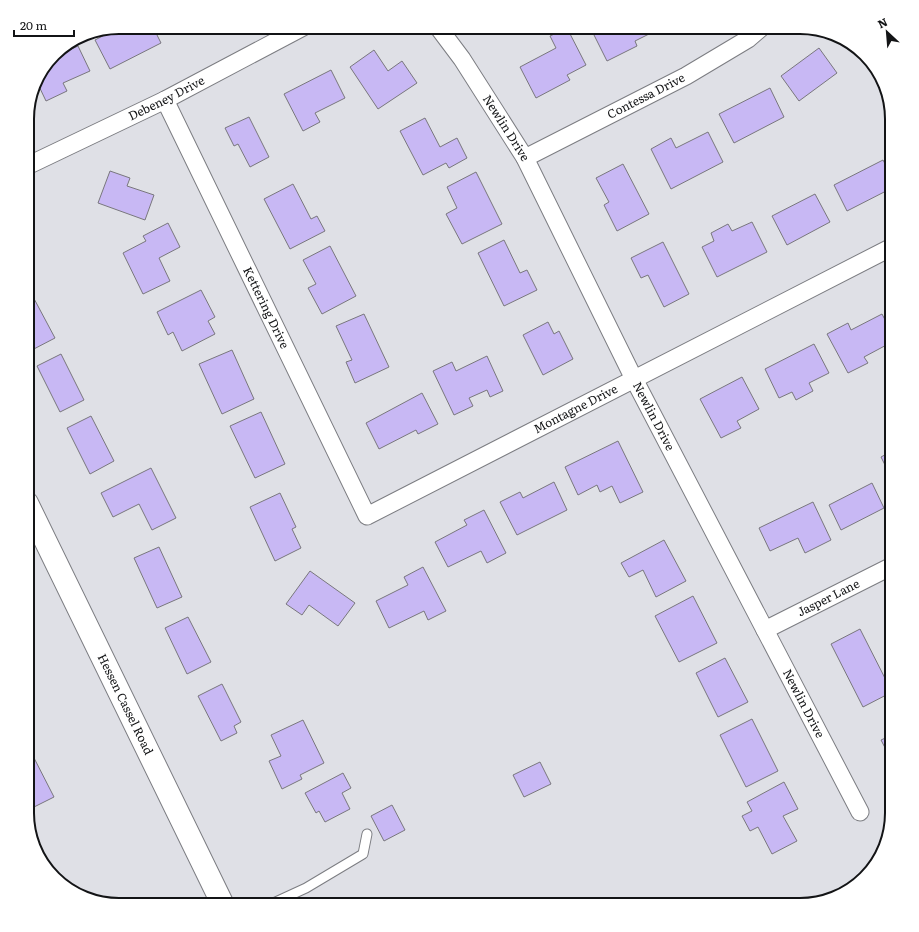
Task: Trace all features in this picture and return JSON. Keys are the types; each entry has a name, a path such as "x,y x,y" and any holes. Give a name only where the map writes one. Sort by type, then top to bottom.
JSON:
{"main road":[{"name":"Hessen Cassel Road","path":"34,517 220,898"}],"street":[{"name":"Debeney Drive","path":"34,163 165,100 290,34"},
{"name":"Newlin Drive","path":"443,34 462,59 525,158 634,379 860,812"},
{"name":"Contessa Drive","path":"525,158 686,76 754,34"},
{"name":"Kettering Drive","path":"165,100 367,516"},
{"name":"Montagne Drive","path":"367,516 885,251"},
{"name":"Jasper Lane","path":"766,630 885,570"}],"lane":[{"path":"284,898 306,888 363,854 367,834"}],"building":[{"path":"114,34 156,34 161,43 110,69 95,40 103,36"},
{"path":"554,34 570,34 586,65 567,75 570,80 536,98 520,67 556,48 550,36"},
{"path":"594,34 649,34 635,41 637,46 607,61"},
{"path":"78,46 90,71 63,83 67,91 46,101 40,87 55,63 70,50"},
{"path":"819,48 837,73 799,101 781,76"},
{"path":"374,50 388,71 402,61 417,83 378,109 350,67"},
{"path":"331,70 345,98 315,113 320,122 303,131 284,94"},
{"path":"770,88 784,117 734,143 719,114"},
{"path":"249,117 269,157 250,167 238,144 234,146 225,128"},
{"path":"425,118 440,147 457,138 467,158 449,168 446,163 423,175 400,131"},
{"path":"708,132 723,162 671,189 651,149 671,138 676,148"},
{"path":"883,160 885,164 885,192 847,211 834,185"},
{"path":"623,164 649,214 617,231 604,205 609,202 596,178"},
{"path":"110,171 130,178 127,186 154,195 145,220 98,203"},
{"path":"476,172 502,224 462,244 446,214 457,208 447,187"},
{"path":"293,184 311,219 317,216 325,231 290,249 264,199"},
{"path":"815,194 830,222 787,245 772,216"},
{"path":"752,222 767,252 717,277 702,247 714,241 711,233 728,224 732,231"},
{"path":"168,223 180,247 159,258 170,281 143,294 123,253 146,241 143,236"},
{"path":"504,240 520,273 527,270 537,290 504,306 478,253"},
{"path":"663,242 689,294 664,307 648,275 641,278 631,258"},
{"path":"330,246 356,296 322,314 308,288 316,284 303,260"},
{"path":"201,290 215,317 208,321 215,334 182,351 173,332 168,335 157,312"},
{"path":"34,299 55,338 34,349"},
{"path":"364,314 389,367 355,383 346,362 352,360 336,326"},
{"path":"882,314 885,320 885,346 864,357 868,363 848,373 827,334 848,323 851,330"},
{"path":"548,322 554,334 559,331 573,359 543,375 523,335"},
{"path":"814,344 829,373 809,383 813,391 796,400 792,392 779,398 765,369"},
{"path":"232,350 254,399 222,414 199,364"},
{"path":"61,354 84,400 60,412 37,366"},
{"path":"487,356 503,391 490,397 487,390 469,398 473,406 454,415 433,371 452,362 456,371"},
{"path":"742,377 759,409 737,421 741,428 721,438 700,399"},
{"path":"422,393 438,424 418,434 416,430 379,449 366,423"},
{"path":"261,412 285,464 255,478 230,426"},
{"path":"91,416 114,461 90,474 67,428"},
{"path":"618,441 643,492 620,503 612,486 600,492 597,485 578,495 565,467"},
{"path":"885,455 885,465 881,457"},
{"path":"151,468 176,518 152,530 139,504 113,517 101,493"},
{"path":"554,482 567,510 517,535 500,502 520,492 523,498"},
{"path":"872,483 884,508 841,530 829,505"},
{"path":"280,493 296,527 292,529 301,548 275,561 250,507"},
{"path":"813,502 831,540 805,553 798,538 770,551 759,528"},
{"path":"484,510 506,553 487,563 481,551 448,567 435,542 467,525 464,520"},
{"path":"664,540 686,581 656,597 643,570 629,577 621,563"},
{"path":"159,547 182,597 157,608 134,558"},
{"path":"423,567 446,611 428,620 424,611 389,628 376,601 408,585 404,577"},
{"path":"310,571 355,603 338,626 309,605 302,615 286,604"},
{"path":"693,596 717,643 679,662 655,616"},
{"path":"188,617 211,662 187,674 165,628"},
{"path":"860,629 885,678 885,696 863,707 831,644"},
{"path":"725,658 748,702 718,717 696,673"},
{"path":"222,684 241,722 234,726 237,733 221,741 198,696"},
{"path":"752,719 778,771 746,787 720,735"},
{"path":"303,720 324,763 300,775 302,779 282,789 269,761 281,756 271,735"},
{"path":"885,738 885,748 881,740"},
{"path":"34,758 54,797 34,807"},
{"path":"540,762 551,784 524,797 513,775"},
{"path":"343,773 351,788 342,793 350,809 325,822 319,811 316,813 305,793"},
{"path":"784,782 798,809 783,816 797,841 772,854 758,827 750,831 742,816 752,811 747,802"},
{"path":"392,805 405,830 384,841 371,816"}]}
